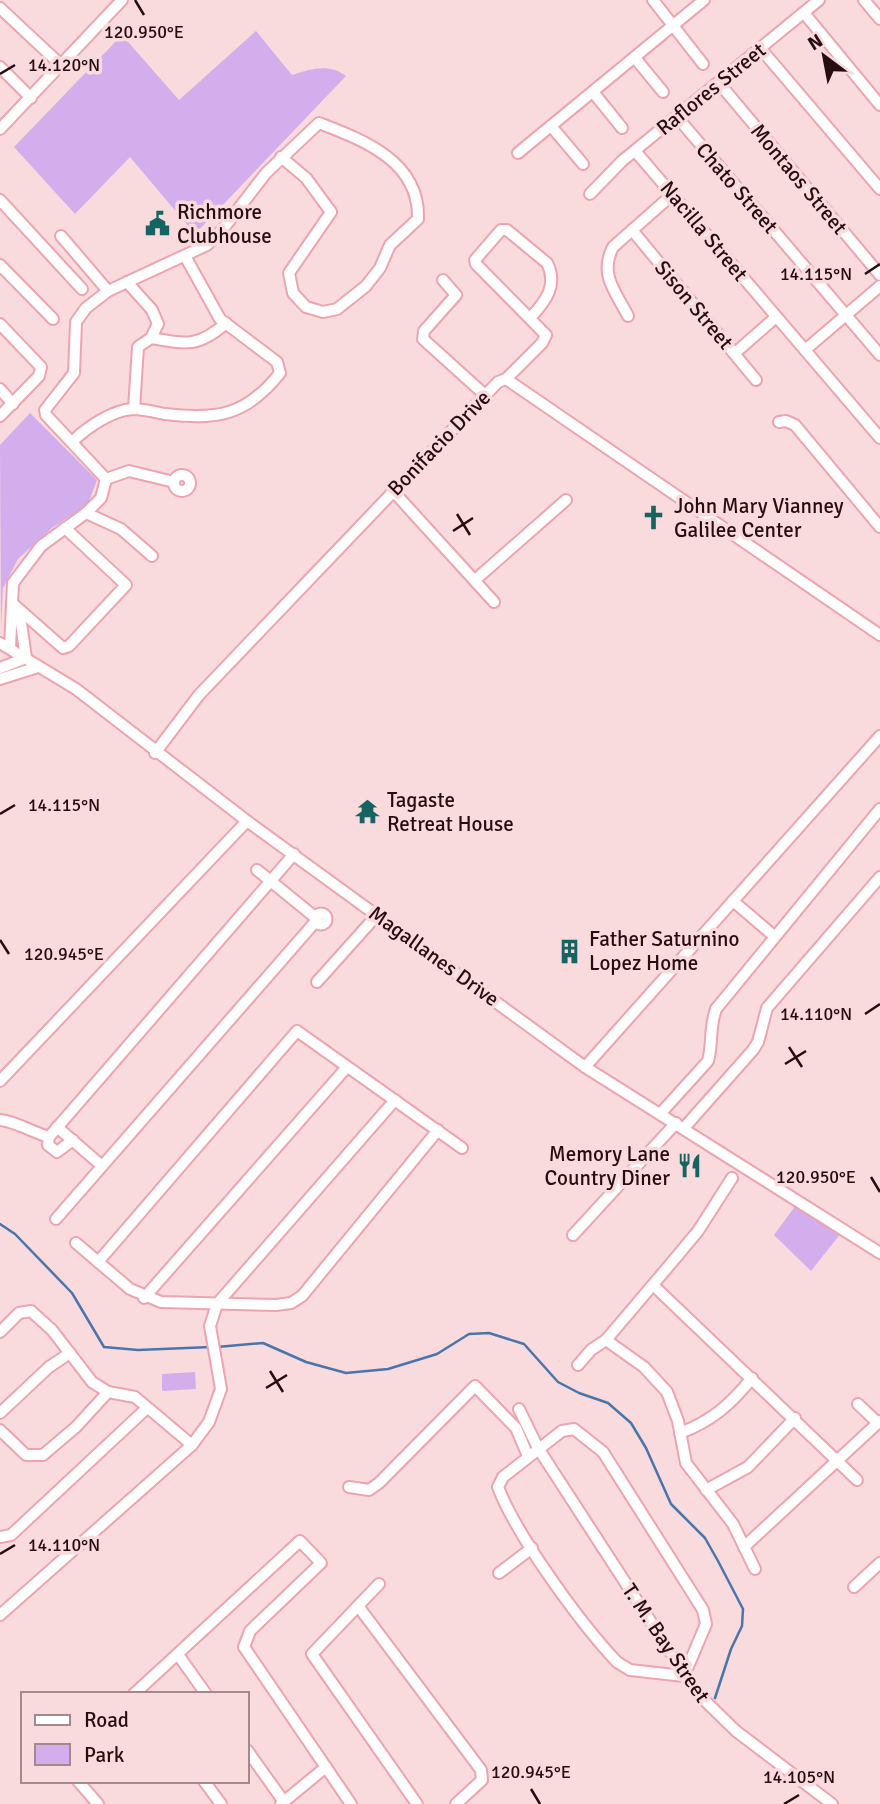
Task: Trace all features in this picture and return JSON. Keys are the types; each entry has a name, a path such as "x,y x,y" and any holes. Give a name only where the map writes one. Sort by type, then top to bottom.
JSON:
{"street":[{"path":"0,130 122,0"},
{"path":"653,0 703,64"},
{"path":"518,153 704,0"},
{"name":"Raflores Street","path":"590,194 607,175 820,0"},
{"path":"864,0 880,19"},
{"path":"0,8 61,65"},
{"path":"804,13 880,105"},
{"path":"761,49 880,189"},
{"path":"635,58 663,92"},
{"path":"0,67 31,98"},
{"name":"Montaos Street","path":"719,83 880,275"},
{"path":"593,92 622,128"},
{"name":"Chato Street","path":"677,117 880,355"},
{"path":"106,479 46,415 45,410 74,373 76,322 86,308 108,291 200,250 218,235 281,157 319,123 378,147 398,166 416,198 418,219 390,245 380,268 366,286 337,309 315,310 306,307 293,293 289,283 293,265 331,212 315,188 281,157"},
{"path":"551,126 583,164"},
{"name":"Nacilla Street","path":"636,152 880,438"},
{"path":"628,316 606,268 613,247 673,194"},
{"path":"0,200 82,289"},
{"path":"506,379 542,343 546,335 476,264 475,260 501,230 507,230 547,262 550,270 549,298 531,317"},
{"name":"Sison Street","path":"632,230 756,380"},
{"path":"61,236 108,291"},
{"path":"72,443 111,416 134,409 195,417 234,411 257,399 278,375 280,366 248,337 220,319 186,256"},
{"path":"0,265 53,319"},
{"path":"443,280 456,295 424,331 423,339 485,395"},
{"path":"127,282 155,316 158,324 151,338 138,346 134,409"},
{"path":"805,350 880,286"},
{"path":"734,353 776,317"},
{"path":"0,324 41,367 38,376 0,416"},
{"path":"151,338 188,344 203,341 226,324"},
{"name":"Bonifacio Drive","path":"155,753 199,695 485,395 498,382 506,379 880,635"},
{"path":"0,390 13,404"},
{"path":"779,422 786,421 795,425 880,527"},
{"path":"106,479 129,471 174,482"},
{"path":"5,645 13,607 13,583 41,546 102,498 106,479"},
{"path":"393,491 494,602"},
{"path":"475,580 566,500"},
{"path":"86,513 121,530 152,556"},
{"path":"13,607 63,648 69,646 126,585 65,528"},
{"path":"0,668 26,658 21,623 13,607"},
{"name":"Magallanes Drive","path":"5,645 76,689 155,753 585,1066 680,1126 737,1171 880,1253"},
{"path":"0,679 38,667"},
{"path":"585,1066 880,736"},
{"path":"660,1114 708,1061 711,1051 710,1026 716,1009 880,809"},
{"path":"0,1081 247,821"},
{"path":"73,1140 57,1152 48,1145 49,1136 294,854"},
{"path":"56,1219 316,919 257,870"},
{"path":"573,1236 753,1050 758,1042 766,1008 880,877"},
{"path":"733,901 774,936"},
{"path":"317,982 377,915"},
{"path":"98,1262 297,1031 462,1148"},
{"path":"145,1298 347,1067"},
{"path":"0,1615 192,1445 218,1403 221,1389 210,1326 217,1304 395,1100"},
{"path":"0,1121 14,1122 32,1133 49,1136"},
{"path":"57,1127 102,1165"},
{"path":"76,1243 145,1298 161,1302 217,1304 291,1303 302,1296 438,1130"},
{"path":"578,1365 591,1350 606,1340 698,1231 737,1171"},
{"path":"653,1285 857,1480"},
{"path":"0,1332 19,1313 31,1311 52,1330 82,1374 108,1392 135,1396 192,1445"},
{"path":"606,1340 644,1367 667,1392 686,1462 733,1524 755,1569"},
{"path":"0,1413 49,1367 70,1353"},
{"path":"680,1433 710,1420 731,1404 752,1378"},
{"path":"349,1487 369,1490 379,1483 475,1386 516,1428 528,1456"},
{"path":"0,1430 26,1455 43,1455 76,1427 108,1392"},
{"path":"744,1547 879,1422 858,1404"},
{"path":"0,1537 11,1535 147,1408"},
{"name":"T. M. Bay Street","path":"519,1409 538,1448 684,1676 711,1710 832,1804"},
{"path":"706,1490 748,1466 795,1418"},
{"path":"575,1429 603,1452 704,1610 706,1624 684,1676 630,1670 617,1662 532,1548 498,1487 503,1477 528,1456 562,1431 575,1429"},
{"path":"138,1692 300,1541 321,1563 250,1631 244,1647 351,1804"},
{"path":"499,1573 532,1548"},
{"path":"854,1587 880,1563"},
{"path":"379,1584 312,1654 417,1804"},
{"path":"358,1606 481,1770 482,1780 456,1804"},
{"path":"179,1656 205,1692"},
{"path":"248,1752 282,1803 326,1767"},
{"path":"80,1783 98,1804"},
{"path":"205,1783 221,1804"}],"green space":[{"path":"256,31 292,75 326,68 346,76 195,234 130,157 75,214 14,147 122,35 179,100"},
{"path":"30,413 97,480 88,504 52,528 18,559 3,588 1,627 0,445"},
{"path":"796,1205 841,1233 811,1271 774,1235"},
{"path":"195,1372 196,1389 162,1391 162,1374"}],"waterway":[{"path":"0,1224 15,1234 72,1293 104,1347 138,1350 211,1347"},
{"path":"217,1347 263,1343 306,1362 346,1373 388,1369 437,1354 469,1334 489,1333 524,1344 558,1382 608,1403 631,1423 646,1448 671,1504 705,1538 743,1609 742,1626 731,1649 715,1698"}],"place":[{"name":"Richmore Clubhouse","path":"157,224"},
{"name":"John Mary Vianney Galilee Center","path":"654,518"},
{"name":"Tagaste Retreat House","path":"367,812"},
{"name":"Father Saturnino Lopez Home","path":"569,951"},
{"name":"Memory Lane Country Diner","path":"690,1166"}]}
